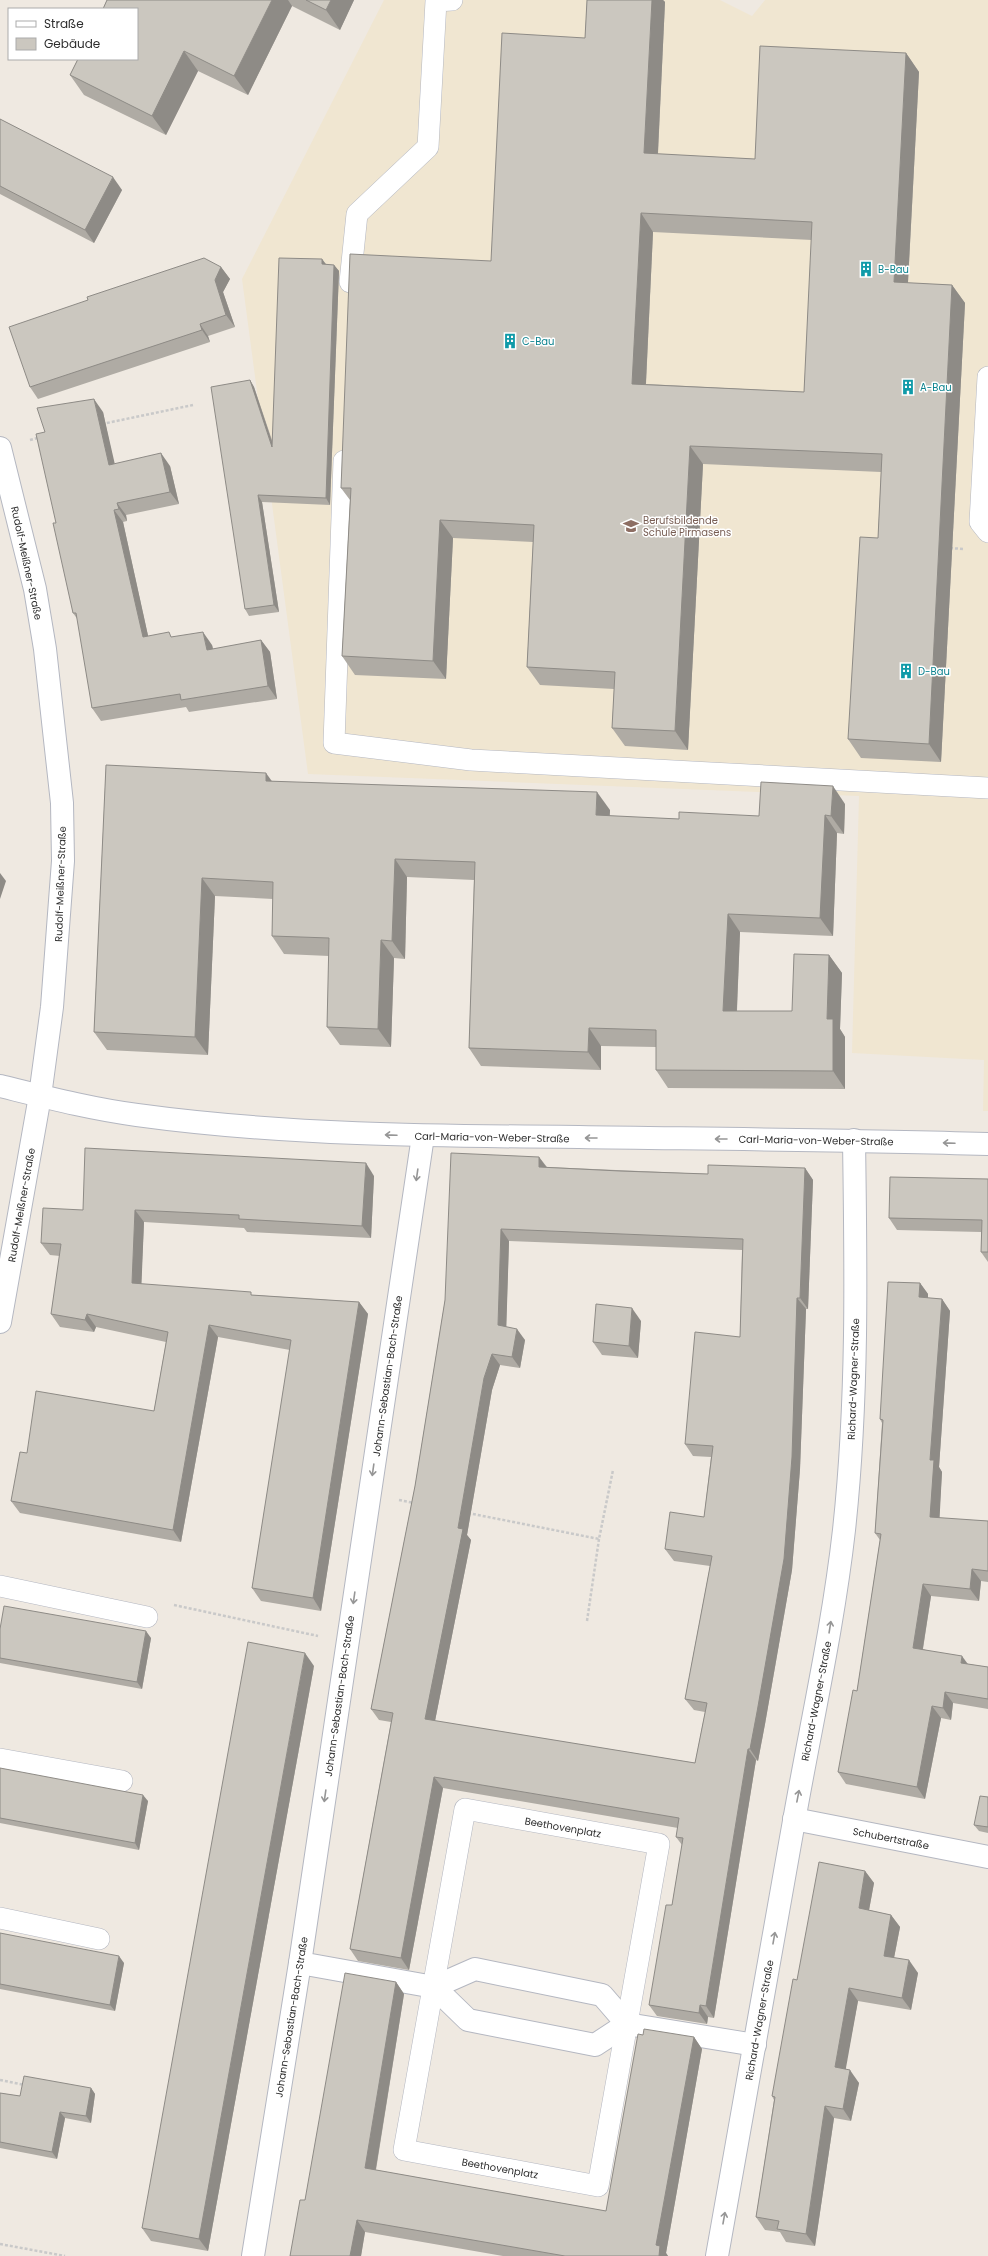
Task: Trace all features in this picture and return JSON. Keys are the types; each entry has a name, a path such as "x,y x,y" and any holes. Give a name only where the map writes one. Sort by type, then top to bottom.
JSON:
{"street":[{"name":"Rudolf-Meißner-Straße","path":"0,448 35,589 45,649 62,803 63,861 52,1007 40,1096 0,1322"},
{"name":"Carl-Maria-von-Weber-Straße","path":"0,1086 40,1096 134,1115 248,1127 423,1136 854,1140 988,1144"},
{"name":"Johann-Sebastian-Bach-Straße","path":"253,2256 300,1963 423,1136"},
{"name":"Richard-Wagner-Straße","path":"717,2256 794,1819 830,1631 844,1530 853,1411 856,1265 854,1140"},
{"name":"Schubertstraße","path":"794,1819 988,1857"},
{"path":"300,1963 434,1987 475,1969 602,1995 627,2024 755,2045"},
{"path":"434,1987 468,2020 595,2045 627,2024"}],"lane":[{"path":"350,302 357,214 428,147 436,1 452,0"},
{"path":"988,377 980,522 988,532"},
{"path":"345,444 334,743 471,760 988,788"},
{"path":"0,1586 148,1616"},
{"path":"0,1759 122,1781"},
{"name":"Beethovenplatz","path":"465,1809 659,1844 627,2024 598,2186 404,2150 465,1809"},
{"path":"0,1918 99,1938"}],"path":[{"path":"101,425 193,405"},
{"path":"23,441 46,436"},
{"path":"947,548 955,548"},
{"path":"587,1621 599,1539 613,1470"},
{"path":"369,1494 415,1503"},
{"path":"461,1512 599,1539"},
{"path":"148,1616 170,1604 348,1642"},
{"path":"0,2080 28,2085"},
{"path":"0,2244 65,2256"}],"shaded area":[{"name":"Berufsbildende Schule Pirmasens","path":"384,0 720,0 752,16 765,0 988,0 988,1111 983,1111 984,1060 852,1053 859,796 308,774 242,279"}],"building":[{"path":"107,0 272,0 234,76 184,51 152,116 70,75 78,60 138,60 138,8 103,8"},
{"path":"306,0 331,0 326,10"},
{"path":"587,0 652,0 644,153 755,159 760,46 906,53 894,282 952,285 929,744 848,739 860,537 878,538 882,454 690,446 675,731 612,728 615,672 527,667 534,525 440,520 433,661 342,656 351,488 341,488 350,254 491,261 502,33 585,38","holes":["641,213 812,222 804,392 632,384"]},
{"path":"0,119 113,177 85,230 0,186"},
{"path":"204,258 221,267 215,280 226,315 200,324 202,330 30,387 9,327 88,300 87,297"},
{"path":"279,258 322,259 322,264 334,265 326,498 258,495 274,605 245,609 211,387 250,380 272,447"},
{"path":"94,399 109,465 161,453 170,492 117,503 119,509 114,510 143,637 169,632 171,637 203,632 207,650 261,640 268,686 181,700 180,694 92,708 76,613 73,613 53,523 56,523 36,434 45,432 37,408"},
{"path":"106,765 266,773 266,781 597,792 596,815 679,819 679,812 759,816 761,782 833,786 831,816 825,815 820,918 728,914 723,1011 792,1011 794,954 829,955 827,1019 833,1019 833,1071 656,1070 656,1030 589,1028 588,1052 469,1048 475,862 395,859 392,941 381,940 378,1029 327,1027 329,938 272,936 273,882 202,878 195,1037 94,1032"},
{"path":"85,1148 366,1163 362,1226 239,1219 239,1215 135,1210 132,1283 251,1292 251,1295 359,1302 313,1598 252,1588 291,1340 209,1325 173,1530 11,1501 20,1452 27,1453 36,1391 154,1411 168,1332 87,1314 85,1320 51,1314 61,1244 41,1243 43,1208 83,1210"},
{"path":"451,1153 539,1157 539,1167 620,1171 708,1174 708,1165 805,1168 800,1298 797,1298 792,1457 784,1559 750,1749 748,1749 706,2006 700,2005 699,2013 649,2005 666,1905 672,1905 683,1838 676,1837 679,1818 434,1777 401,1958 350,1949 393,1713 371,1709 415,1486 445,1300","holes":["501,1229 743,1239 740,1337 695,1332 685,1444 713,1446 704,1517 670,1512 665,1549 712,1556 685,1699 707,1703 695,1763 425,1719 463,1529 458,1528 484,1378 492,1354 512,1357 517,1329 498,1325"]},
{"path":"890,1177 988,1179 988,1252 981,1252 982,1220 889,1218"},
{"path":"888,1282 920,1283 919,1297 942,1299 930,1460 934,1460 930,1517 988,1521 988,1571 972,1569 970,1589 923,1584 913,1648 962,1656 961,1663 988,1667 988,1699 945,1692 943,1708 932,1706 917,1787 838,1772 853,1690 857,1691 881,1534 875,1533 883,1420 880,1419"},
{"path":"596,1304 632,1308 629,1346 593,1342"},
{"path":"4,1606 146,1631 137,1682 0,1658 0,1629"},
{"path":"248,1642 305,1653 199,2239 142,2228"},
{"path":"0,1768 143,1795 135,1843 0,1818"},
{"path":"980,1796 988,1797 988,1827 974,1825"},
{"path":"819,1862 865,1871 859,1908 891,1915 884,1956 909,1960 902,1998 849,1988 835,2067 850,2070 843,2109 825,2106 806,2234 777,2229 779,2221 756,2217 775,2097 772,2096 793,1979 797,1980"},
{"path":"0,1933 119,1956 110,2005 0,1984"},
{"path":"345,1973 396,1982 365,2168 606,2211 638,2034 643,2035 644,2029 694,2037 656,2245 660,2246 659,2256 565,2256 357,2220 350,2256 290,2256 300,2200 305,2200"},
{"path":"24,2076 91,2088 86,2116 60,2112 52,2152 0,2142 0,2093 20,2096"}],"place":[{"name":"B-Bau","path":"866,269"},
{"name":"C-Bau","path":"510,341"},
{"name":"A-Bau","path":"908,387"},
{"name":"Berufsbildende Schule Pirmasens","path":"631,526"},
{"name":"D-Bau","path":"906,671"}]}
